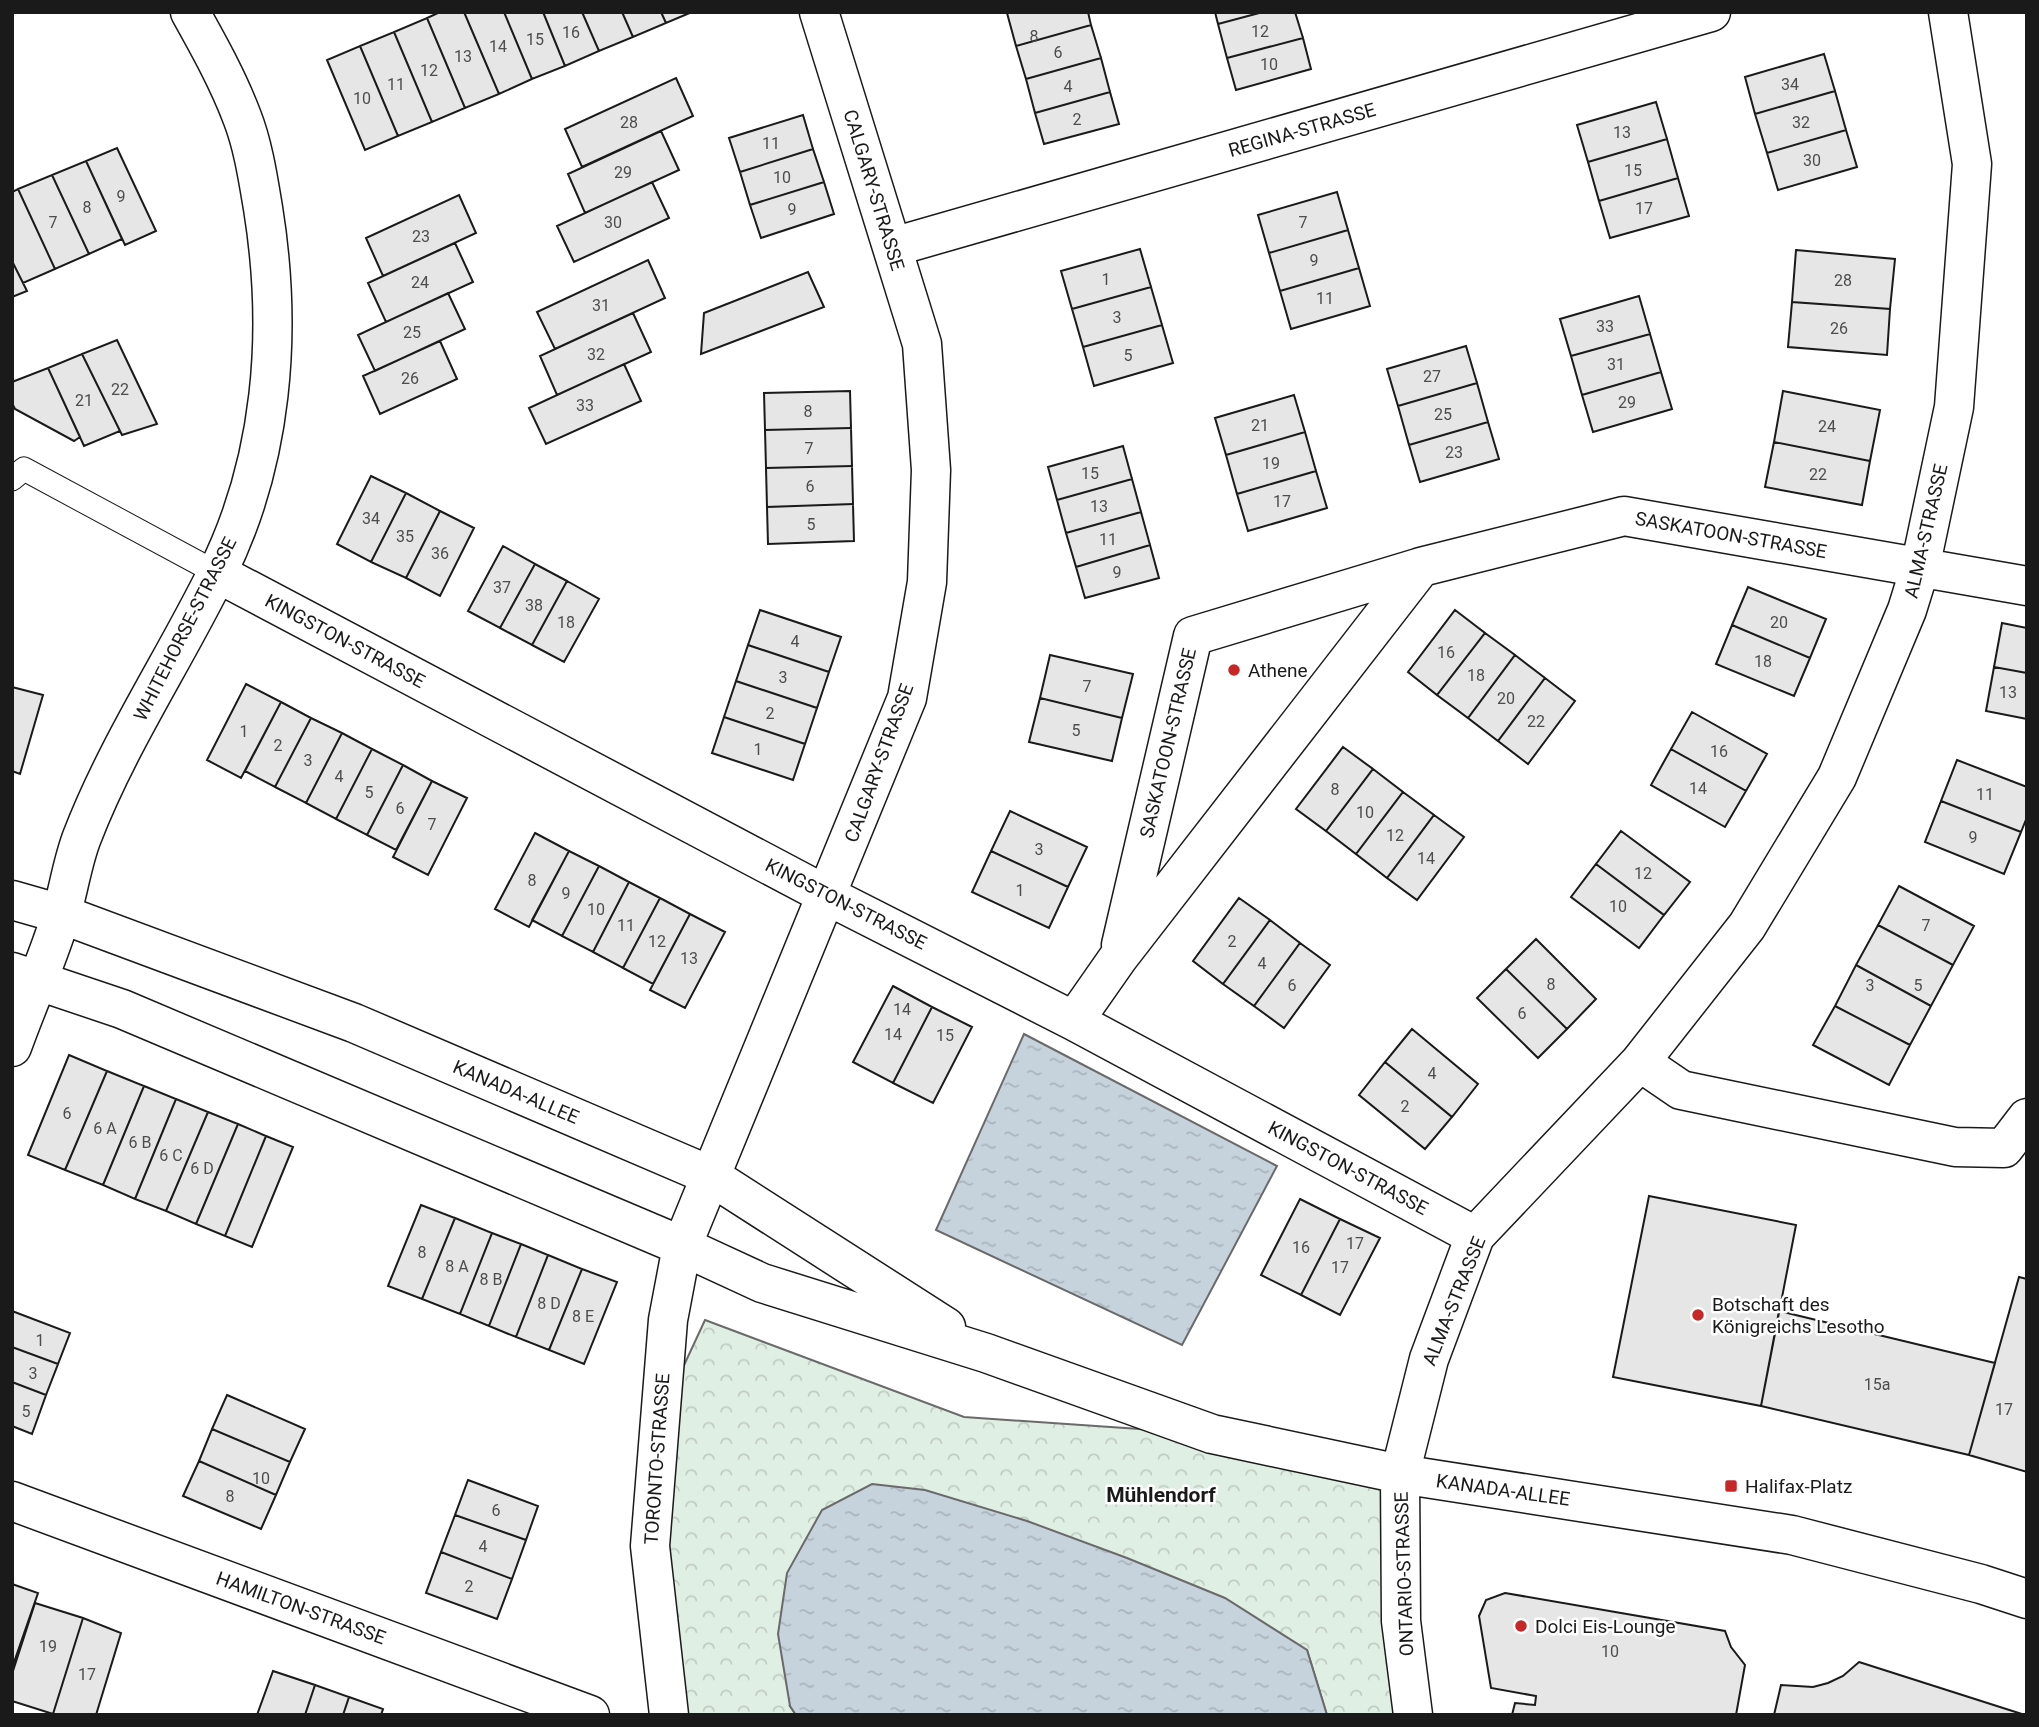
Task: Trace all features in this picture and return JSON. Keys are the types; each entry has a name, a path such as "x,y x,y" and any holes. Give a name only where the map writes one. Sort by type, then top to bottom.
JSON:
{"street":[{"name":"WHITEHORSE-STRASSE","path":"12,1047 24,975 61,914 82,837 132,733 217,573 248,500 265,426 274,337 272,265 260,188 243,119 190,12"},
{"name":"CALGARY-STRASSE","path":"682,1246 709,1175 828,896 907,698 927,582 931,470 922,344 818,12"},
{"name":"REGINA-STRASSE","path":"892,247 1711,12"},
{"name":"ALMA-STRASSE","path":"1400,1474 1429,1359 1475,1236 1640,1062 1747,926 1837,777 1907,610 1920,568 1954,407 1972,164 1948,12"},
{"name":"SASKATOON-STRASSE","path":"1118,957 1193,636 1420,568 1624,516 2027,586"},
{"name":"SASKATOON-STRASSE","path":"1074,1021 1118,957 1420,568"},
{"name":"KINGSTON-STRASSE","path":"217,573 828,896 1074,1021 1475,1236"},
{"name":"KANADA-ALLEE","path":"12,900 61,914 354,1024 709,1175 986,1353"},
{"name":"KANADA-ALLEE","path":"24,975 122,1009 682,1246 762,1283 986,1353 1212,1434 1400,1474 1792,1535 1980,1584 2027,1599"},
{"path":"1640,1062 1681,1090 1955,1147 2004,1148 2027,1118"},
{"name":"TORONTO-STRASSE","path":"669,1715 650,1546 668,1320 682,1246"},
{"name":"ONTARIO-STRASSE","path":"1400,1474 1401,1621 1413,1715"},
{"name":"HAMILTON-STRASSE","path":"12,1501 590,1715"}],"lane":[{"path":"16,471 217,573"}],"green space":[{"path":"705,1320 964,1417 1212,1434 1400,1474 1413,1715 1327,1715 1307,1650 790,1706 796,1715 669,1715 659,1419"}],"water":[{"path":"1024,1034 1277,1166 1182,1345 936,1230"},
{"path":"872,1484 925,1490 1027,1521 1225,1598 1307,1650 1327,1715 796,1715 790,1706 778,1634 787,1573 822,1510"}],"building":[{"path":"440,12 464,12 499,94 465,108 427,18"},
{"path":"464,12 504,12 532,79 499,94"},
{"path":"504,12 543,12 565,66 532,79"},
{"path":"543,12 582,12 599,51 565,66"},
{"path":"582,12 622,12 633,37 599,51"},
{"path":"622,12 661,12 666,23 633,37"},
{"path":"661,12 692,12 666,23"},
{"path":"1088,12 1091,25 1016,46 1007,13"},
{"path":"1215,12 1263,12 1218,24"},
{"path":"1263,12 1295,12 1303,38 1227,58 1218,24"},
{"path":"427,18 465,108 432,122 394,32"},
{"path":"1091,25 1101,58 1026,79 1016,46"},
{"path":"394,32 432,122 398,136 360,46"},
{"path":"1303,38 1311,69 1236,90 1227,58"},
{"path":"360,46 398,136 365,150 327,60"},
{"path":"1824,54 1835,91 1755,114 1745,77"},
{"path":"1101,58 1110,92 1035,113 1026,79"},
{"path":"676,78 693,116 582,167 565,129"},
{"path":"1835,91 1846,130 1767,153 1755,114"},
{"path":"1110,92 1119,124 1044,144 1035,113"},
{"path":"1656,102 1667,139 1588,162 1577,125"},
{"path":"803,115 813,149 740,172 729,138"},
{"path":"1846,130 1857,167 1778,190 1767,153"},
{"path":"661,131 679,170 585,213 568,174"},
{"path":"1667,139 1678,178 1599,201 1588,162"},
{"path":"117,148 156,231 125,245 86,161"},
{"path":"813,149 824,182 750,205 740,172"},
{"path":"86,161 122,239 89,254 52,175"},
{"path":"52,175 89,254 55,269 18,189"},
{"path":"1678,178 1689,216 1610,238 1599,201"},
{"path":"652,182 669,218 574,262 557,226"},
{"path":"824,182 834,214 761,238 750,205"},
{"path":"18,189 55,269 23,283 12,261 12,192"},
{"path":"1337,192 1348,230 1269,253 1258,215"},
{"path":"459,195 476,233 383,276 366,238"},
{"path":"1348,230 1359,268 1280,291 1269,253"},
{"path":"455,243 473,282 386,322 368,283"},
{"path":"1140,249 1151,287 1072,309 1061,271"},
{"path":"1796,250 1895,259 1890,309 1792,302"},
{"path":"648,260 665,298 555,349 537,312"},
{"path":"12,261 27,291 12,297"},
{"path":"1359,268 1370,306 1291,329 1280,291"},
{"path":"808,272 824,307 701,354 704,313"},
{"path":"1151,287 1162,325 1083,347 1072,309"},
{"path":"448,293 465,329 375,371 358,335"},
{"path":"1639,296 1650,334 1571,356 1560,319"},
{"path":"1792,302 1890,309 1887,355 1788,347"},
{"path":"633,313 651,352 557,395 540,356"},
{"path":"1162,325 1173,363 1094,386 1083,347"},
{"path":"1650,334 1661,372 1582,395 1571,356"},
{"path":"117,340 157,424 122,435 82,354"},
{"path":"440,341 457,379 380,414 363,376"},
{"path":"1466,346 1477,383 1398,406 1387,369"},
{"path":"82,354 120,431 84,446 48,368"},
{"path":"624,364 641,401 546,444 529,408"},
{"path":"48,368 80,437 74,441 15,409 12,403 12,382"},
{"path":"1661,372 1672,409 1593,432 1582,395"},
{"path":"1477,383 1488,422 1409,445 1398,406"},
{"path":"850,391 851,428 765,430 764,393"},
{"path":"1783,391 1880,410 1870,461 1774,442"},
{"path":"1294,395 1305,432 1226,455 1215,418"},
{"path":"1488,422 1499,459 1420,482 1409,445"},
{"path":"851,428 852,466 766,468 765,430"},
{"path":"1305,432 1316,471 1237,494 1226,455"},
{"path":"1774,442 1870,461 1862,505 1765,487"},
{"path":"1123,446 1132,479 1057,500 1048,467"},
{"path":"852,466 853,504 767,507 766,468"},
{"path":"1316,471 1327,508 1248,531 1237,494"},
{"path":"371,476 406,493 371,562 337,544"},
{"path":"1132,479 1141,512 1066,533 1057,500"},
{"path":"406,493 440,511 406,578 371,562"},
{"path":"853,504 854,541 768,544 767,507"},
{"path":"440,511 474,528 440,596 406,578"},
{"path":"1141,512 1150,545 1076,567 1066,533"},
{"path":"1150,545 1159,578 1085,598 1076,567"},
{"path":"503,546 535,564 500,628 468,611"},
{"path":"535,564 567,581 532,645 500,628"},
{"path":"567,581 599,599 564,662 532,645"},
{"path":"1748,587 1826,619 1810,658 1732,625"},
{"path":"760,610 841,637 829,672 748,645"},
{"path":"1455,610 1485,633 1437,695 1408,672"},
{"path":"2002,623 2027,628 2027,673 1994,667"},
{"path":"1732,625 1810,658 1794,696 1716,664"},
{"path":"1485,633 1515,655 1468,718 1437,695"},
{"path":"748,645 829,672 817,708 736,681"},
{"path":"1050,655 1133,674 1122,718 1040,698"},
{"path":"1515,655 1545,678 1498,741 1468,718"},
{"path":"1994,667 2027,673 2027,719 1986,711"},
{"path":"1545,678 1575,701 1528,764 1498,741"},
{"path":"736,681 817,708 805,744 724,717"},
{"path":"246,684 281,702 241,778 207,760"},
{"path":"12,687 43,695 20,774 12,771"},
{"path":"1040,698 1122,718 1112,761 1029,742"},
{"path":"281,702 311,718 275,787 245,771"},
{"path":"1692,712 1767,754 1746,791 1671,749"},
{"path":"724,717 805,744 793,780 712,753"},
{"path":"311,718 342,733 306,803 275,787"},
{"path":"342,733 372,749 336,819 306,803"},
{"path":"1343,747 1373,769 1326,831 1296,809"},
{"path":"372,749 403,765 367,835 336,819"},
{"path":"1671,749 1746,791 1725,827 1651,785"},
{"path":"1957,760 2027,787 2027,817 2021,832 1941,801"},
{"path":"403,765 432,781 396,850 367,835"},
{"path":"1373,769 1403,792 1356,854 1326,831"},
{"path":"432,781 467,798 428,875 393,857"},
{"path":"1403,792 1434,815 1387,878 1356,854"},
{"path":"1941,801 2021,832 2004,874 1925,842"},
{"path":"1010,811 1087,847 1068,887 991,851"},
{"path":"1434,815 1464,837 1417,900 1387,878"},
{"path":"1621,831 1690,882 1664,915 1596,864"},
{"path":"535,833 569,851 529,927 495,909"},
{"path":"569,851 599,866 562,936 532,920"},
{"path":"991,851 1068,887 1049,928 972,892"},
{"path":"1596,864 1664,915 1639,948 1571,897"},
{"path":"599,866 629,882 593,952 562,936"},
{"path":"629,882 660,898 623,968 593,952"},
{"path":"1899,886 1974,926 1953,965 1878,925"},
{"path":"660,898 690,914 653,984 623,968"},
{"path":"1239,898 1270,920 1223,984 1193,961"},
{"path":"690,914 725,932 685,1008 650,990"},
{"path":"1270,920 1300,943 1254,1006 1223,984"},
{"path":"1878,925 1953,965 1931,1006 1856,965"},
{"path":"1536,939 1596,999 1567,1029 1506,969"},
{"path":"1300,943 1330,965 1284,1028 1254,1006"},
{"path":"1856,965 1931,1006 1910,1045 1835,1006"},
{"path":"1506,969 1567,1029 1538,1058 1477,998"},
{"path":"893,986 932,1007 893,1083 853,1062"},
{"path":"1835,1006 1910,1045 1889,1085 1813,1045"},
{"path":"932,1007 972,1027 933,1103 893,1083"},
{"path":"1412,1029 1478,1084 1452,1117 1385,1062"},
{"path":"69,1055 107,1071 65,1170 28,1155"},
{"path":"1385,1062 1452,1117 1425,1149 1359,1095"},
{"path":"107,1071 144,1086 103,1185 65,1170"},
{"path":"144,1086 176,1099 135,1199 103,1185"},
{"path":"176,1099 208,1112 166,1211 135,1199"},
{"path":"208,1112 238,1124 196,1224 166,1211"},
{"path":"238,1124 266,1136 225,1236 196,1224"},
{"path":"266,1136 293,1147 252,1247 225,1236"},
{"path":"1649,1196 1796,1225 1761,1406 1613,1377"},
{"path":"1300,1199 1340,1219 1301,1295 1261,1275"},
{"path":"421,1205 455,1218 422,1299 388,1286"},
{"path":"455,1218 492,1233 460,1314 422,1299"},
{"path":"1340,1219 1380,1238 1340,1315 1301,1295"},
{"path":"492,1233 521,1244 489,1326 460,1314"},
{"path":"521,1244 548,1255 516,1337 489,1326"},
{"path":"548,1255 582,1269 549,1350 516,1337"},
{"path":"582,1269 617,1282 584,1364 549,1350"},
{"path":"2019,1277 2027,1279 2027,1472 1969,1455"},
{"path":"12,1311 70,1333 58,1364 12,1347"},
{"path":"1779,1311 1995,1363 1969,1455 1761,1406"},
{"path":"12,1347 58,1364 46,1395 12,1382"},
{"path":"12,1382 46,1395 32,1434 12,1426"},
{"path":"227,1395 305,1429 290,1462 212,1429"},
{"path":"212,1429 290,1462 276,1495 199,1461"},
{"path":"199,1461 276,1495 261,1529 183,1496"},
{"path":"468,1480 538,1506 526,1540 455,1515"},
{"path":"455,1515 526,1540 512,1579 441,1552"},
{"path":"441,1552 512,1579 497,1619 426,1593"},
{"path":"12,1584 38,1593 12,1668"},
{"path":"1505,1593 1725,1631 1731,1647 1745,1665 1736,1715 1512,1715 1515,1703 1535,1705 1536,1696 1491,1688 1479,1616 1486,1600"},
{"path":"35,1603 83,1618 53,1714 12,1701 12,1674"},
{"path":"83,1618 121,1633 96,1715 53,1714"},
{"path":"1859,1662 2025,1715 1774,1715 1781,1685 1813,1687 1828,1683 1843,1676"},
{"path":"273,1671 315,1685 305,1715 257,1715"},
{"path":"315,1685 349,1697 343,1715 305,1715"},
{"path":"349,1697 383,1709 381,1715 343,1715"}],"place":[{"name":"Athene","path":"1234,670"},
{"name":"Botschaft des Königreichs Lesotho","path":"1698,1315"},
{"name":"Halifax-Platz","path":"1731,1486"},
{"name":"Dolci Eis-Lounge","path":"1521,1626"}],"district":[{"name":"Mühlendorf","path":"1161,1495"}]}
